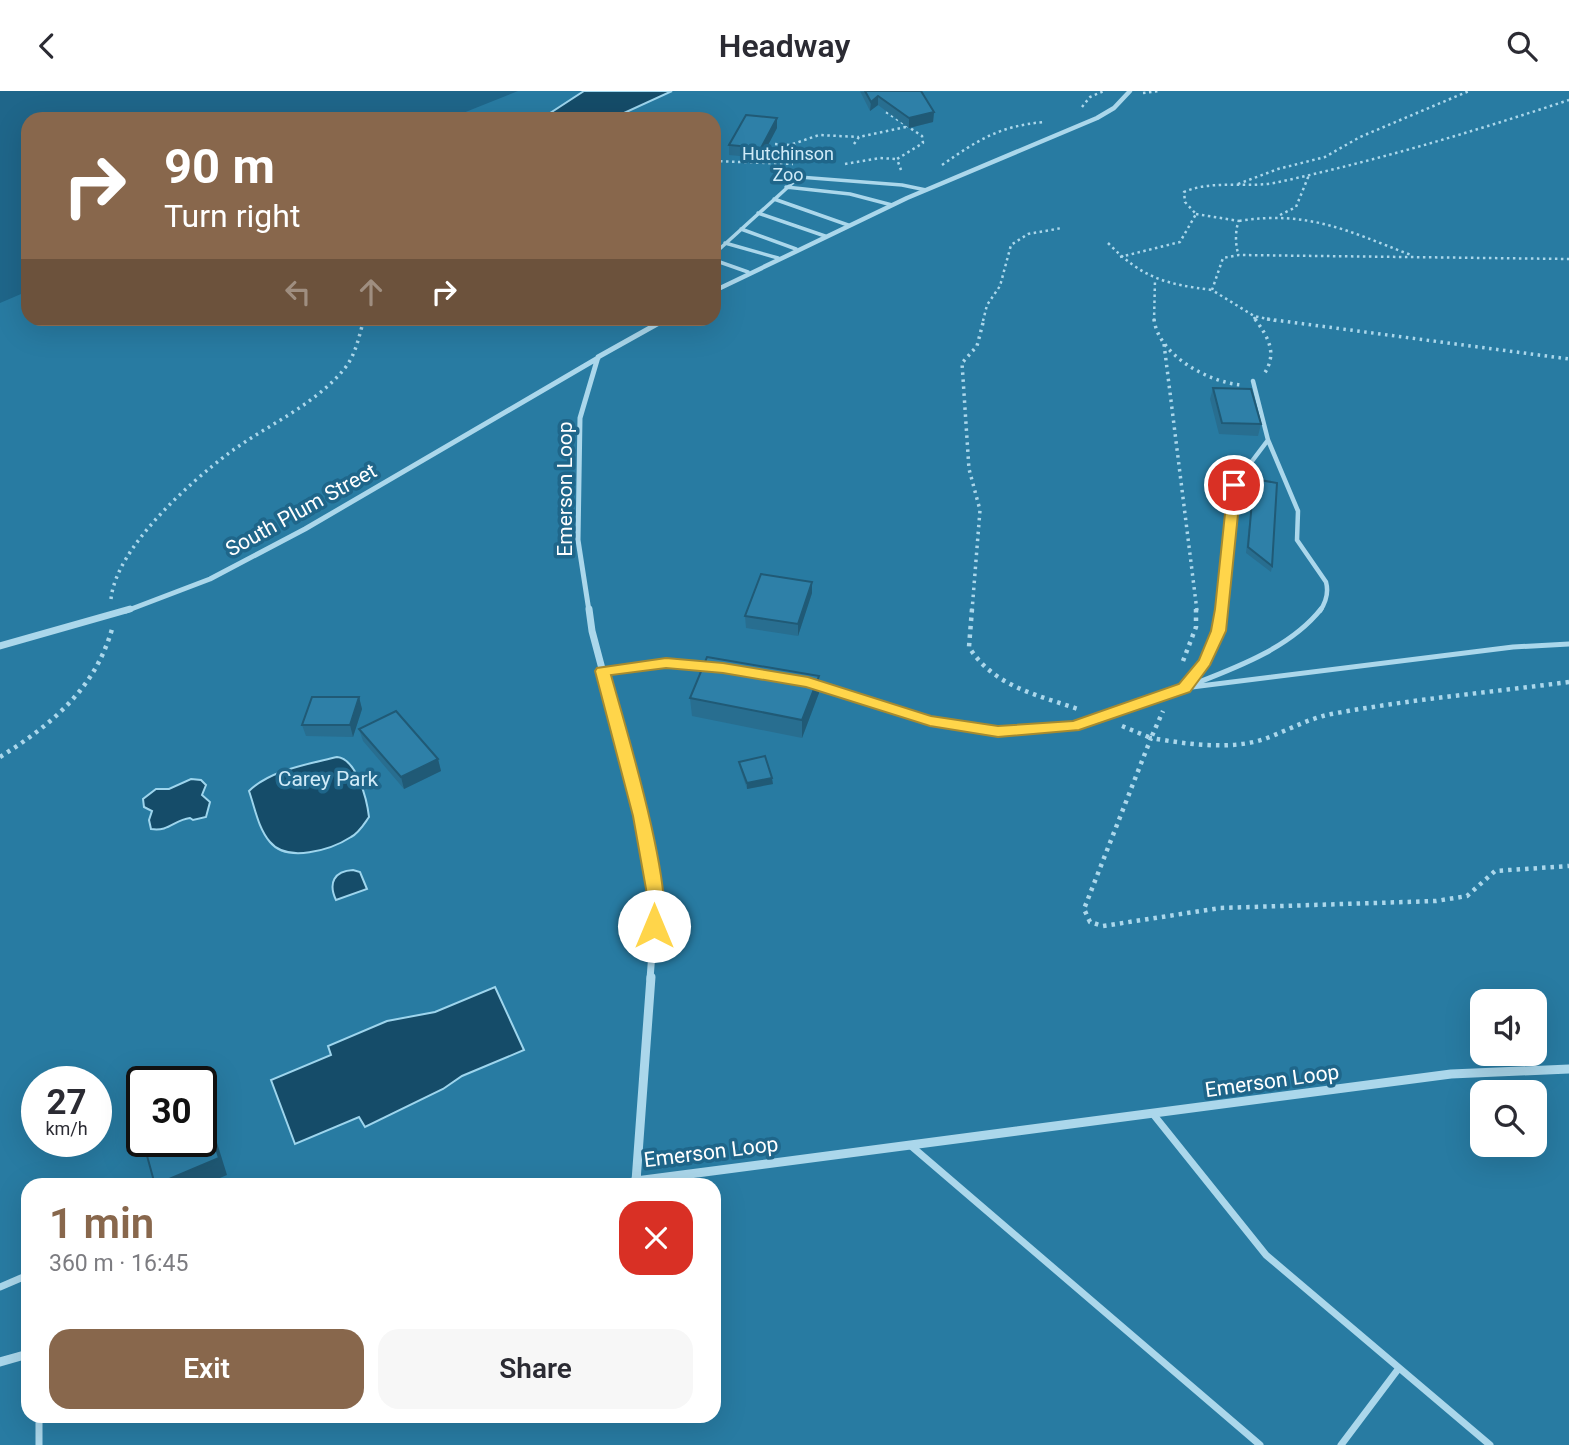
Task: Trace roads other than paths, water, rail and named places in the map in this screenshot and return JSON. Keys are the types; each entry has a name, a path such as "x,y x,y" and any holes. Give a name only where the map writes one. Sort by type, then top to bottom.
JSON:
{"street":[{"path":"721,287 892,205 1080,126 1114,108 1130,91"},
{"path":"598,357 653,326"},
{"name":"South Plum Street","path":"0,646 112,616 210,579 305,529 598,357"},
{"name":"Emerson Loop","path":"598,357 580,418 579,540 592,631 641,816 656,900 636,1178"},
{"name":"Emerson Loop","path":"659,1178 1451,1074 1569,1069"},
{"path":"0,1363 21,1357"}],"lane":[{"path":"721,247 795,179 813,177 902,185 926,190"},
{"path":"786,187 850,194 892,205"},
{"path":"774,199 848,225"},
{"path":"758,213 825,236"},
{"path":"741,229 796,250"},
{"path":"725,243 778,258"},
{"path":"721,262 748,272"},
{"path":"808,682 930,721 998,731 1074,726 1225,672 1277,645 1307,625 1325,606 1328,589 1295,535 1299,520 1268,440 1253,381"},
{"path":"1184,688 1205,661 1219,631 1226,587 1234,485 1268,440"},
{"path":"1184,688 1513,647 1569,644"},
{"path":"603,671 666,663 712,667"},
{"path":"1153,1114 1266,1255 1490,1445"},
{"path":"910,1145 1260,1445"},
{"path":"0,1287 21,1278"},
{"path":"1340,1445 1399,1368"},
{"path":"39,1423 39,1445"}],"park label":[{"name":"Hutchinson Zoo","path":"788,164"},
{"name":"Carey Park","path":"328,779"}]}
